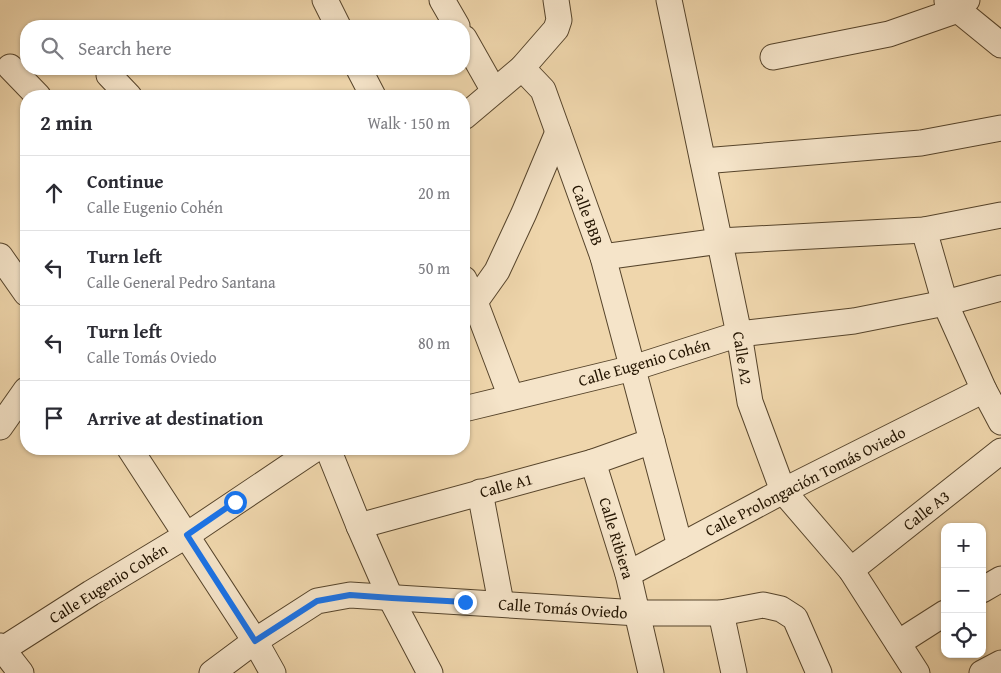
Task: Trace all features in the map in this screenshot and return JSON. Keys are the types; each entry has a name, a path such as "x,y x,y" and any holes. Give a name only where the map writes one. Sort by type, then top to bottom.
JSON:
{"street":[{"path":"325,0 335,20"},
{"path":"442,0 454,20"},
{"path":"470,112 522,68 556,29 559,20 556,0"},
{"name":"Calle A2","path":"669,0 739,334 750,402 783,491 851,570 916,673"},
{"path":"773,56 889,34 957,3 993,38"},
{"path":"470,49 494,91"},
{"path":"10,67 32,90"},
{"name":"Calle BBB","path":"522,68 542,90 603,257 680,546"},
{"path":"109,75 123,90"},
{"path":"362,75 370,90"},
{"path":"703,161 921,143 1001,128"},
{"path":"475,302 497,270 524,213 558,132"},
{"path":"603,257 720,241 924,230 1001,215"},
{"path":"924,230 945,303 984,390 1001,422"},
{"path":"0,256 20,279"},
{"name":"Calle Eugenio Cohén","path":"470,407 633,368 739,334 854,321 945,303 1001,288"},
{"path":"470,292 511,397"},
{"name":"Calle Prolongación Tomás Oviedo","path":"628,574 783,491 984,390"},
{"path":"0,427 20,399"},
{"name":"Calle A1","path":"359,526 593,462 652,441"},
{"name":"Calle A3","path":"851,570 1001,451"},
{"path":"134,455 255,641 273,673"},
{"name":"Calle Eugenio Cohén","path":"1,649 187,535 306,455"},
{"path":"330,455 359,526 392,598 430,673"},
{"name":"Calle Ribiera","path":"593,462 628,574 638,613 644,671"},
{"path":"480,492 501,603"},
{"path":"986,587 1001,578"},
{"name":"Calle Tomás Oviedo","path":"212,673 255,641 317,601 350,595 638,613 721,613 763,605 780,608 795,618 819,673"},
{"path":"721,613 734,673"},
{"path":"898,643 941,616"},
{"path":"1,649 21,673"},
{"path":"982,673 1001,663"}],"route":[{"path":"235,502 187,535 255,641 317,601 350,595 465,602"}]}
